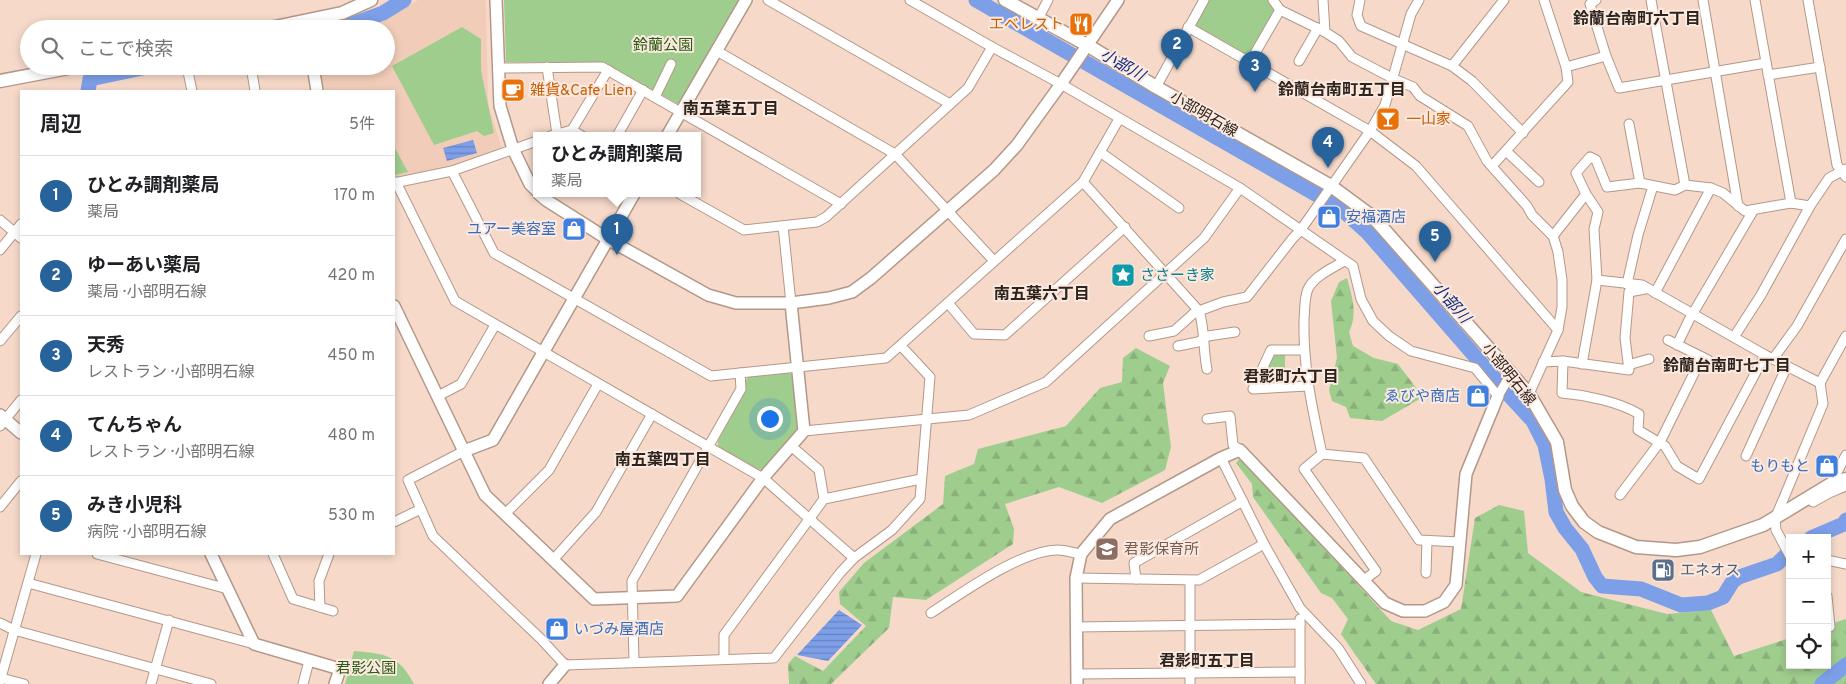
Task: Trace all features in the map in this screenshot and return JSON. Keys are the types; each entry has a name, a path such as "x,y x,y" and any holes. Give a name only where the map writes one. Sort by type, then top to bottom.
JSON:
{"main road":[{"path":"323,20 371,0"},
{"name":"小部明石線","path":"1005,0 1038,19 1084,50 1156,87 1373,217 1509,378 1529,394 1557,442 1565,490 1572,506 1584,522 1606,536 1636,547 1666,550 1684,549 1713,543 1775,519 1831,484 1846,484"},
{"path":"0,81 32,75"}],"street":[{"path":"496,0 500,106 513,149 533,187"},
{"path":"670,132 746,0"},
{"path":"768,0 950,104"},
{"path":"910,0 1061,84 1240,188 1353,266 1361,299 1373,320 1389,336 1411,351 1475,368 1498,396"},
{"path":"1038,19 1048,0"},
{"path":"543,197 609,240 708,295 736,303 791,303 829,298 852,292 871,278 948,211 994,170 1017,145 1118,0"},
{"path":"1156,87 1204,0"},
{"path":"1273,0 1280,10 1322,30 1339,41 1352,57 1413,87 1420,96 1468,126 1487,161 1552,236 1558,252 1562,280 1562,307 1558,330 1529,394"},
{"path":"1299,61 1322,30 1323,0"},
{"path":"1360,0 1357,15 1361,26 1452,66 1472,81 1523,133"},
{"path":"1148,336 1174,331 1193,314 1223,302 1247,297 1300,231 1386,105 1411,14 1419,0"},
{"path":"1452,66 1504,0"},
{"path":"1492,166 1568,82 1566,67 1544,0"},
{"path":"1596,0 1590,4 1606,56 1619,88 1766,64"},
{"path":"1651,0 1685,185"},
{"path":"1703,0 1738,206"},
{"path":"1755,0 1791,203"},
{"path":"1734,337 1761,295 1810,206 1829,178 1844,173 1837,165 1808,0"},
{"path":"1250,62 1280,10"},
{"path":"1188,27 1370,131 1416,166 1558,330"},
{"path":"685,197 744,230 817,222 826,218 968,88 992,47"},
{"path":"717,51 896,154 994,261"},
{"path":"1566,67 1606,56"},
{"path":"655,97 671,64"},
{"path":"547,67 554,132"},
{"path":"498,68 602,67 841,204"},
{"path":"1768,75 1820,67"},
{"path":"565,132 572,130 608,70"},
{"path":"189,75 192,90"},
{"path":"252,75 255,90"},
{"path":"314,75 317,90"},
{"path":"619,132 644,90"},
{"path":"452,170 494,253 711,376 886,358 1083,182 1119,118"},
{"path":"1629,124 1640,183"},
{"path":"533,142 452,170 395,182 455,301 763,478 854,558"},
{"path":"1506,151 1540,182"},
{"path":"1100,152 1179,208"},
{"path":"1582,364 1597,280 1594,229 1598,212 1586,194 1576,173 1590,157 1596,160 1608,187 1640,183 1675,190 1685,185 1711,188 1723,193 1745,211 1791,203 1810,206"},
{"path":"1083,182 1200,311 1207,369"},
{"path":"1628,284 1638,235 1653,186"},
{"path":"395,308 484,495 594,599 677,596 763,478 804,431 969,415 1046,382 1204,238 1240,188"},
{"path":"1651,291 1711,188"},
{"path":"1552,236 1586,194"},
{"path":"565,665 541,639 433,536 408,480 493,440 632,197"},
{"path":"1677,345 1753,211"},
{"path":"0,220 18,235 0,250"},
{"path":"784,226 804,431"},
{"path":"948,303 974,334 1005,335 1124,227"},
{"path":"1563,361 1562,393 1579,394 1630,409 1639,414 1638,430 1665,446 1676,466 1699,479 1769,357 1798,326 1846,239"},
{"path":"1322,454 1308,386 1304,350 1305,300 1308,288 1317,278 1344,261"},
{"path":"1597,280 1642,285 1769,357 1820,382"},
{"path":"1543,362 1563,361 1629,370 1624,338 1629,292 1651,291"},
{"path":"0,342 20,317"},
{"path":"438,396 461,384 495,325"},
{"path":"1178,346 1198,342 1208,336 1235,332"},
{"path":"1786,549 1776,530 1775,519 1823,404 1820,382 1846,336"},
{"path":"1620,495 1660,442 1705,358 1668,340"},
{"path":"549,684 565,665 774,658 840,573 854,558 892,530 920,499 930,377 901,346"},
{"path":"1304,350 1271,350 1253,389 1308,386"},
{"path":"1628,364 1649,359"},
{"path":"1746,456 1787,366"},
{"path":"634,662 632,581 741,389 740,373"},
{"path":"1207,419 1230,416 1233,446 1240,450 1385,602 1403,611 1425,611 1444,602 1456,585 1466,474 1498,396 1509,378"},
{"path":"505,514 550,470 598,384"},
{"path":"20,401 2,420 20,432"},
{"path":"553,560 596,512 652,414"},
{"path":"791,446 819,470 824,499"},
{"path":"1240,450 1221,458 1110,519 1081,554 1076,578 1077,679 1190,673 1300,672"},
{"path":"1364,580 1376,571 1304,469 1322,454 1364,458 1419,540 1460,542"},
{"path":"1831,484 1846,455"},
{"path":"1221,458 1264,544 1300,608 1338,648 1361,684"},
{"path":"724,659 724,635 824,499 921,479"},
{"path":"0,507 20,482"},
{"path":"1775,519 1790,515 1846,484"},
{"path":"1136,578 1134,563 1243,502"},
{"path":"395,522 421,509"},
{"path":"1426,573 1427,540"},
{"path":"1076,578 1199,580 1264,544"},
{"path":"931,613 976,584 1028,556 1058,550 1081,554"},
{"path":"24,684 0,679 36,555"},
{"path":"101,555 228,589"},
{"path":"212,555 254,644"},
{"path":"273,555 293,599 333,611"},
{"path":"320,607 319,580 329,555"},
{"path":"1831,561 1846,564"},
{"path":"1190,581 1190,684"},
{"path":"28,582 340,669 336,684"},
{"path":"1300,608 1300,684"},
{"path":"151,684 169,620"},
{"path":"0,623 14,630 211,684"},
{"path":"1076,626 1300,624"},
{"path":"303,684 309,661"}],"shaded area":[{"path":"418,0 486,0 488,103 502,149 450,167 395,177 395,90 324,90 321,75 395,75 395,20 386,20"}],"green space":[{"name":"鈴蘭公園","path":"504,0 740,0 680,105 601,62 506,62"},
{"path":"1208,0 1269,0 1274,7 1275,14 1253,53 1244,55 1196,26 1195,21"},
{"path":"462,27 481,39 481,71 494,133 484,136 477,131 434,145 395,72 395,64"},
{"path":"395,149 396,150 408,172 395,175"},
{"path":"1347,278 1354,312 1349,332 1353,346 1374,358 1398,364 1423,397 1382,421 1350,418 1346,407 1332,401 1329,390 1337,358 1331,301 1339,282"},
{"path":"1136,348 1170,366 1163,383 1171,447 1165,470 1102,503 1059,487 1005,504 1014,529 1013,544 926,600 893,597 889,628 831,684 789,684 788,664 795,656 823,671 866,626 840,604 839,592 864,563 943,504 945,476 974,464 978,449 1066,426 1100,388 1122,382 1123,358"},
{"path":"1275,353 1285,353 1285,371 1266,371 1271,357"},
{"path":"788,372 793,376 798,431 764,469 758,470 718,447 718,441 745,391 744,382 750,375"},
{"path":"1241,457 1391,621 1418,630 1461,609 1475,518 1499,505 1524,511 1528,553 1581,592 1667,614 1711,610 1734,656 1786,639 1786,669 1831,669 1831,624 1846,619 1846,684 1376,684 1341,634 1348,619 1332,598 1321,593 1253,497 1252,484 1236,463"},
{"name":"君影公園","path":"354,651 390,657 402,667 414,684 345,684"}],"water":[{"path":"473,140 477,153 447,161 443,148"},
{"path":"839,610 862,625 828,661 797,655"}],"waterway":[{"name":"小部川","path":"364,20 383,13 404,0"},
{"name":"小部川","path":"976,0 1340,208 1368,233 1533,421 1545,445 1556,512 1565,528 1582,549 1595,577 1602,586 1641,589 1681,605 1708,603 1723,597 1733,581 1739,577 1777,564 1786,555"},
{"name":"小部川","path":"88,90 90,79 109,75"},
{"name":"小部川","path":"1820,534 1844,524 1846,520"},
{"path":"1822,684 1846,665"}],"place":[{"name":"エベレスト","path":"1081,24"},
{"name":"ゆーあい薬局","path":"1177,70"},
{"name":"雑貨&Cafe Lien","path":"513,90"},
{"name":"天秀","path":"1255,92"},
{"name":"一山家","path":"1388,119"},
{"name":"てんちゃん","path":"1328,168"},
{"name":"安福酒店","path":"1329,217"},
{"name":"ユアー美容室","path":"574,229"},
{"name":"ひとみ調剤薬局","path":"617,255"},
{"name":"みき小児科","path":"1435,262"},
{"name":"ささーき家","path":"1123,275"},
{"name":"ゑびや商店","path":"1478,396"},
{"name":"もりもと","path":"1827,466"},
{"name":"君影保育所","path":"1107,549"},
{"name":"エネオス","path":"1663,570"},
{"name":"いづみ屋酒店","path":"557,629"}],"district":[{"name":"鈴蘭台南町六丁目","path":"1637,18"},
{"name":"鈴蘭台南町五丁目","path":"1342,89"},
{"name":"南五葉五丁目","path":"731,108"},
{"name":"南五葉六丁目","path":"1042,293"},
{"name":"鈴蘭台南町七丁目","path":"1727,365"},
{"name":"君影町六丁目","path":"1291,376"},
{"name":"南五葉四丁目","path":"663,459"},
{"name":"君影町五丁目","path":"1207,660"}]}
